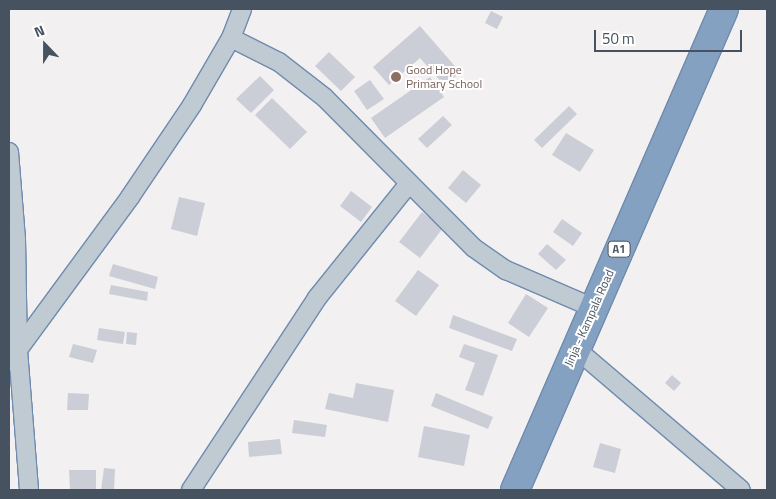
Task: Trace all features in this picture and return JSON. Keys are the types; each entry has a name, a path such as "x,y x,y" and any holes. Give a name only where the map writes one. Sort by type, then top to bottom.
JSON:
{"highway":[{"name":"Jinja - Kampala Road","path":"515,490 575,348 724,9"}],"street":[{"path":"13,356 130,197 192,105 231,38 242,9"},
{"path":"231,38 279,62 325,98 408,185 474,248 506,270 594,308"},
{"path":"9,152 16,239 13,356 29,490"},
{"path":"191,490 317,298 408,185"},
{"path":"575,348 741,490"}],"building":[{"path":"491,11 503,17 497,29 485,23"},
{"path":"420,26 460,72 445,86 420,58 389,85 373,67"},
{"path":"329,52 355,77 341,91 315,66"},
{"path":"260,76 274,90 251,113 236,99"},
{"path":"430,77 444,97 385,138 371,118"},
{"path":"370,80 384,99 367,110 354,91"},
{"path":"272,98 307,132 290,149 255,115"},
{"path":"569,106 577,114 542,148 534,140"},
{"path":"443,116 452,125 427,148 418,139"},
{"path":"566,133 594,150 580,172 552,155"},
{"path":"463,170 481,185 466,203 448,188"},
{"path":"351,191 372,207 361,222 340,206"},
{"path":"179,197 205,203 197,236 171,229"},
{"path":"422,212 443,228 420,258 399,242"},
{"path":"562,219 582,233 573,246 553,232"},
{"path":"547,244 566,260 556,270 538,254"},
{"path":"113,264 158,277 155,289 109,276"},
{"path":"418,270 439,285 416,316 395,301"},
{"path":"111,285 148,292 147,301 109,294"},
{"path":"526,294 548,308 529,337 508,323"},
{"path":"453,315 517,339 512,351 449,328"},
{"path":"99,328 125,332 123,344 97,340"},
{"path":"127,332 137,333 136,345 126,344"},
{"path":"73,344 97,350 93,363 69,357"},
{"path":"464,344 498,355 483,396 465,390 475,363 459,357"},
{"path":"672,375 681,383 674,391 665,383"},
{"path":"356,383 394,390 388,422 325,409 329,393 353,398"},
{"path":"68,393 89,394 88,410 67,410"},
{"path":"436,393 493,417 488,429 431,406"},
{"path":"294,420 327,425 325,437 292,433"},
{"path":"424,426 470,435 464,466 418,457"},
{"path":"280,439 282,454 249,457 248,442"},
{"path":"600,443 621,449 615,473 593,467"},
{"path":"104,468 115,469 114,490 101,490"},
{"path":"69,470 96,470 96,490 70,490"}],"place":[{"name":"Good Hope Primary School","path":"396,77"}]}
